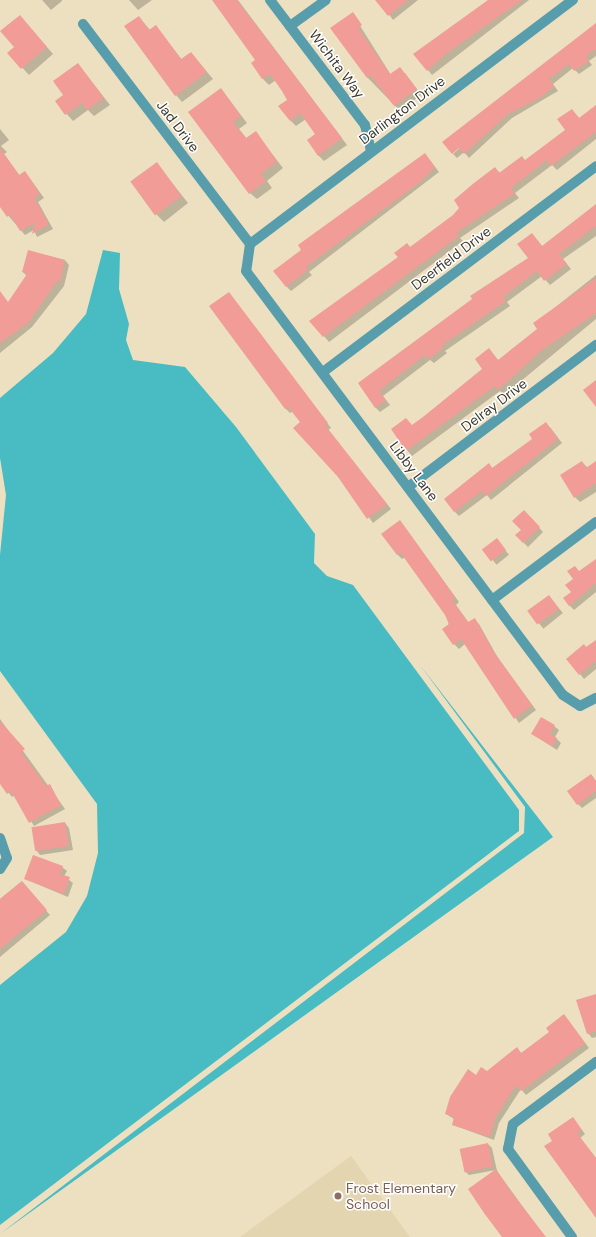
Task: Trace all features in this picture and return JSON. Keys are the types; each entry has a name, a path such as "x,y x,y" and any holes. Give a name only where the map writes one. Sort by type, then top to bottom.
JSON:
{"street":[{"name":"Wichita Way","path":"270,0 365,125 371,150"},
{"path":"290,26 326,0"},
{"name":"Darlington Drive","path":"250,244 371,150 573,0"},
{"name":"Jad Drive","path":"83,24 250,244"},
{"name":"Deerfield Drive","path":"323,372 596,166"},
{"name":"Libby Lane","path":"250,244 246,271 563,695 580,706 596,698"},
{"name":"Delray Drive","path":"408,487 596,345"},
{"path":"492,600 596,522"},
{"path":"0,838 7,858 0,869"},
{"path":"572,1237 508,1149 513,1124 596,1062"}],"shaded area":[{"name":"Frost Elementary School","path":"351,1156 410,1237 240,1237"}],"water":[{"path":"103,250 120,253 119,289 129,324 126,340 133,360 185,367 236,427 315,534 314,563 327,576 353,585 519,810 519,831 0,1225 0,985 66,932 87,896 98,853 97,804 0,671 0,555 6,495 0,458 0,398 53,353 86,314"},
{"path":"420,665 553,837 0,1234 524,833 525,807"}],"building":[{"path":"212,0 237,0 342,138 318,156 307,140 315,134 300,113 290,121 278,106 287,100 282,91 270,74 262,79 251,63 255,60"},
{"path":"375,0 408,0 388,16"},
{"path":"488,0 522,0 447,53 427,71 413,54"},
{"path":"353,12 362,25 358,28 390,74 400,67 417,89 394,106 370,75 367,78 330,28"},
{"path":"20,15 47,47 21,69 7,53 14,47 0,31"},
{"path":"139,16 149,30 156,25 181,59 191,52 207,72 175,96 124,26"},
{"path":"596,23 596,49 586,56 589,61 574,71 569,64 549,79 554,86 540,98 508,114 464,154 459,148 452,154 442,142"},
{"path":"78,63 104,98 87,110 82,103 65,115 55,101 63,95 53,81"},
{"path":"221,88 241,116 233,122 246,138 256,131 277,161 261,174 266,181 249,194 188,112"},
{"path":"596,105 596,132 551,166 547,160 511,188 515,193 456,233 459,236 323,337 309,321 398,257 394,253 407,243 410,247 453,215 459,208 454,200 495,167 499,173 522,156 525,160 565,130 557,119 572,109 579,118"},
{"path":"0,148 19,175 25,171 40,194 34,198 49,224 32,234 35,223 20,231 10,214 7,217 0,207"},
{"path":"425,153 435,167 419,183 306,267 308,270 286,287 273,271 301,250 298,245"},
{"path":"157,162 182,196 155,215 130,181"},
{"path":"596,204 596,226 559,254 567,264 544,281 537,271 503,297 506,301 441,346 443,348 429,359 425,355 379,391 386,400 375,408 358,383 472,299 470,296 528,258 517,244 532,233 542,246"},
{"path":"28,250 65,260 60,282 57,281 28,323 0,343 0,291 8,302 27,274 22,272"},
{"path":"596,278 596,313 541,351 498,390 495,386 406,451 391,429 406,418 412,425 423,417 482,369 475,359 489,348 498,360 537,329 533,323"},
{"path":"229,292 328,423 325,425 387,504 367,519 338,477 293,428 300,422 288,407 285,409 209,306"},
{"path":"596,380 596,407 583,390"},
{"path":"546,422 558,439 486,496 482,491 454,512 444,499 489,463 492,468 532,439 529,434"},
{"path":"582,461 586,468 596,461 596,483 574,498 560,475"},
{"path":"524,510 540,527 523,543 515,535 521,530 512,521"},
{"path":"400,520 455,597 452,600 468,622 475,618 494,652 532,705 514,719 461,639 453,645 442,629 449,624 445,615 400,552 397,555 381,534"},
{"path":"497,538 506,550 491,561 482,549"},
{"path":"596,559 596,583 569,606 563,598 571,592 565,585 573,579 567,571 575,566 579,571"},
{"path":"549,595 559,609 537,625 527,611"},
{"path":"596,640 596,661 579,675 566,659 584,644 586,647"},
{"path":"541,717 555,725 550,734 557,738 552,746 531,734"},
{"path":"0,721 25,749 21,752 46,786 50,784 61,805 29,823 11,791 7,794 0,784"},
{"path":"591,774 596,781 596,791 577,805 567,791"},
{"path":"65,822 69,846 35,851 31,827"},
{"path":"33,855 63,866 60,874 70,877 64,894 24,879"},
{"path":"22,881 47,910 0,949 0,899"},
{"path":"596,994 596,1031 587,1034 576,1000"},
{"path":"564,1014 585,1043 521,1091 516,1085 495,1118 490,1137 452,1125 454,1117 445,1114 450,1097 468,1069 476,1075 481,1067 487,1071 517,1047 521,1053 549,1032 546,1028"},
{"path":"573,1117 582,1130 577,1133 596,1158 596,1218 544,1146 552,1141 548,1134"},
{"path":"488,1143 493,1166 465,1173 460,1149"},
{"path":"496,1169 509,1189 546,1237 502,1237 484,1213 468,1189"}],"place":[{"name":"Frost Elementary School","path":"338,1196"}]}
